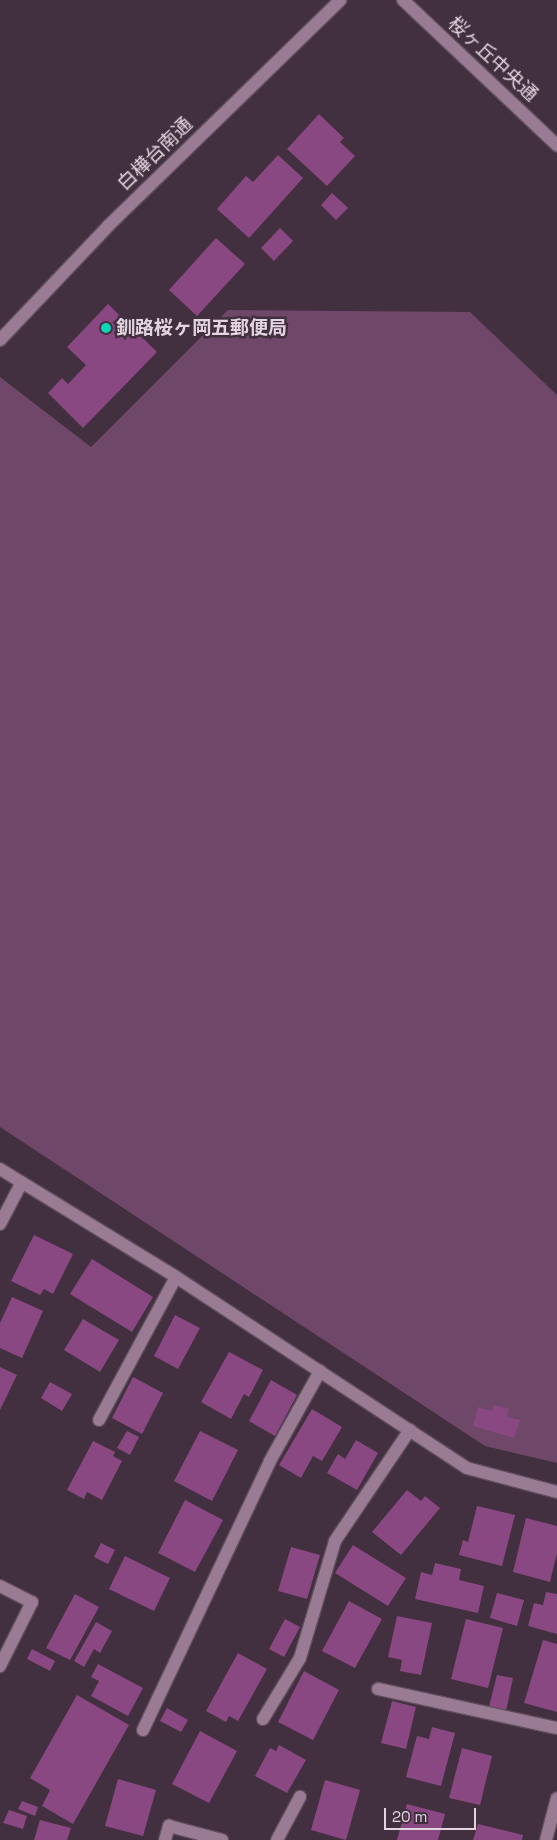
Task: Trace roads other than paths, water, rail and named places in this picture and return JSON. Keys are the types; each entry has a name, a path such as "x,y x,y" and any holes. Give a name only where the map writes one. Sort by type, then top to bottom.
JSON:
{"street":[{"name":"白樺台南通","path":"0,340 108,226 340,0"},
{"name":"桜ヶ丘中央通","path":"403,0 557,145"},
{"path":"0,1169 176,1277 467,1468 557,1492"},
{"path":"0,1224 22,1182"},
{"path":"99,1420 176,1277"},
{"path":"143,1730 270,1461 320,1371"},
{"path":"263,1719 300,1658 335,1541 410,1430"},
{"path":"0,1586 32,1602 0,1666"},
{"path":"378,1689 557,1728"},
{"path":"277,1840 300,1797"},
{"path":"546,1840 557,1798"},
{"path":"164,1840 168,1826 222,1840"}],"place":[{"name":"釧路桜ヶ岡五郵便局","path":"106,328"}]}
